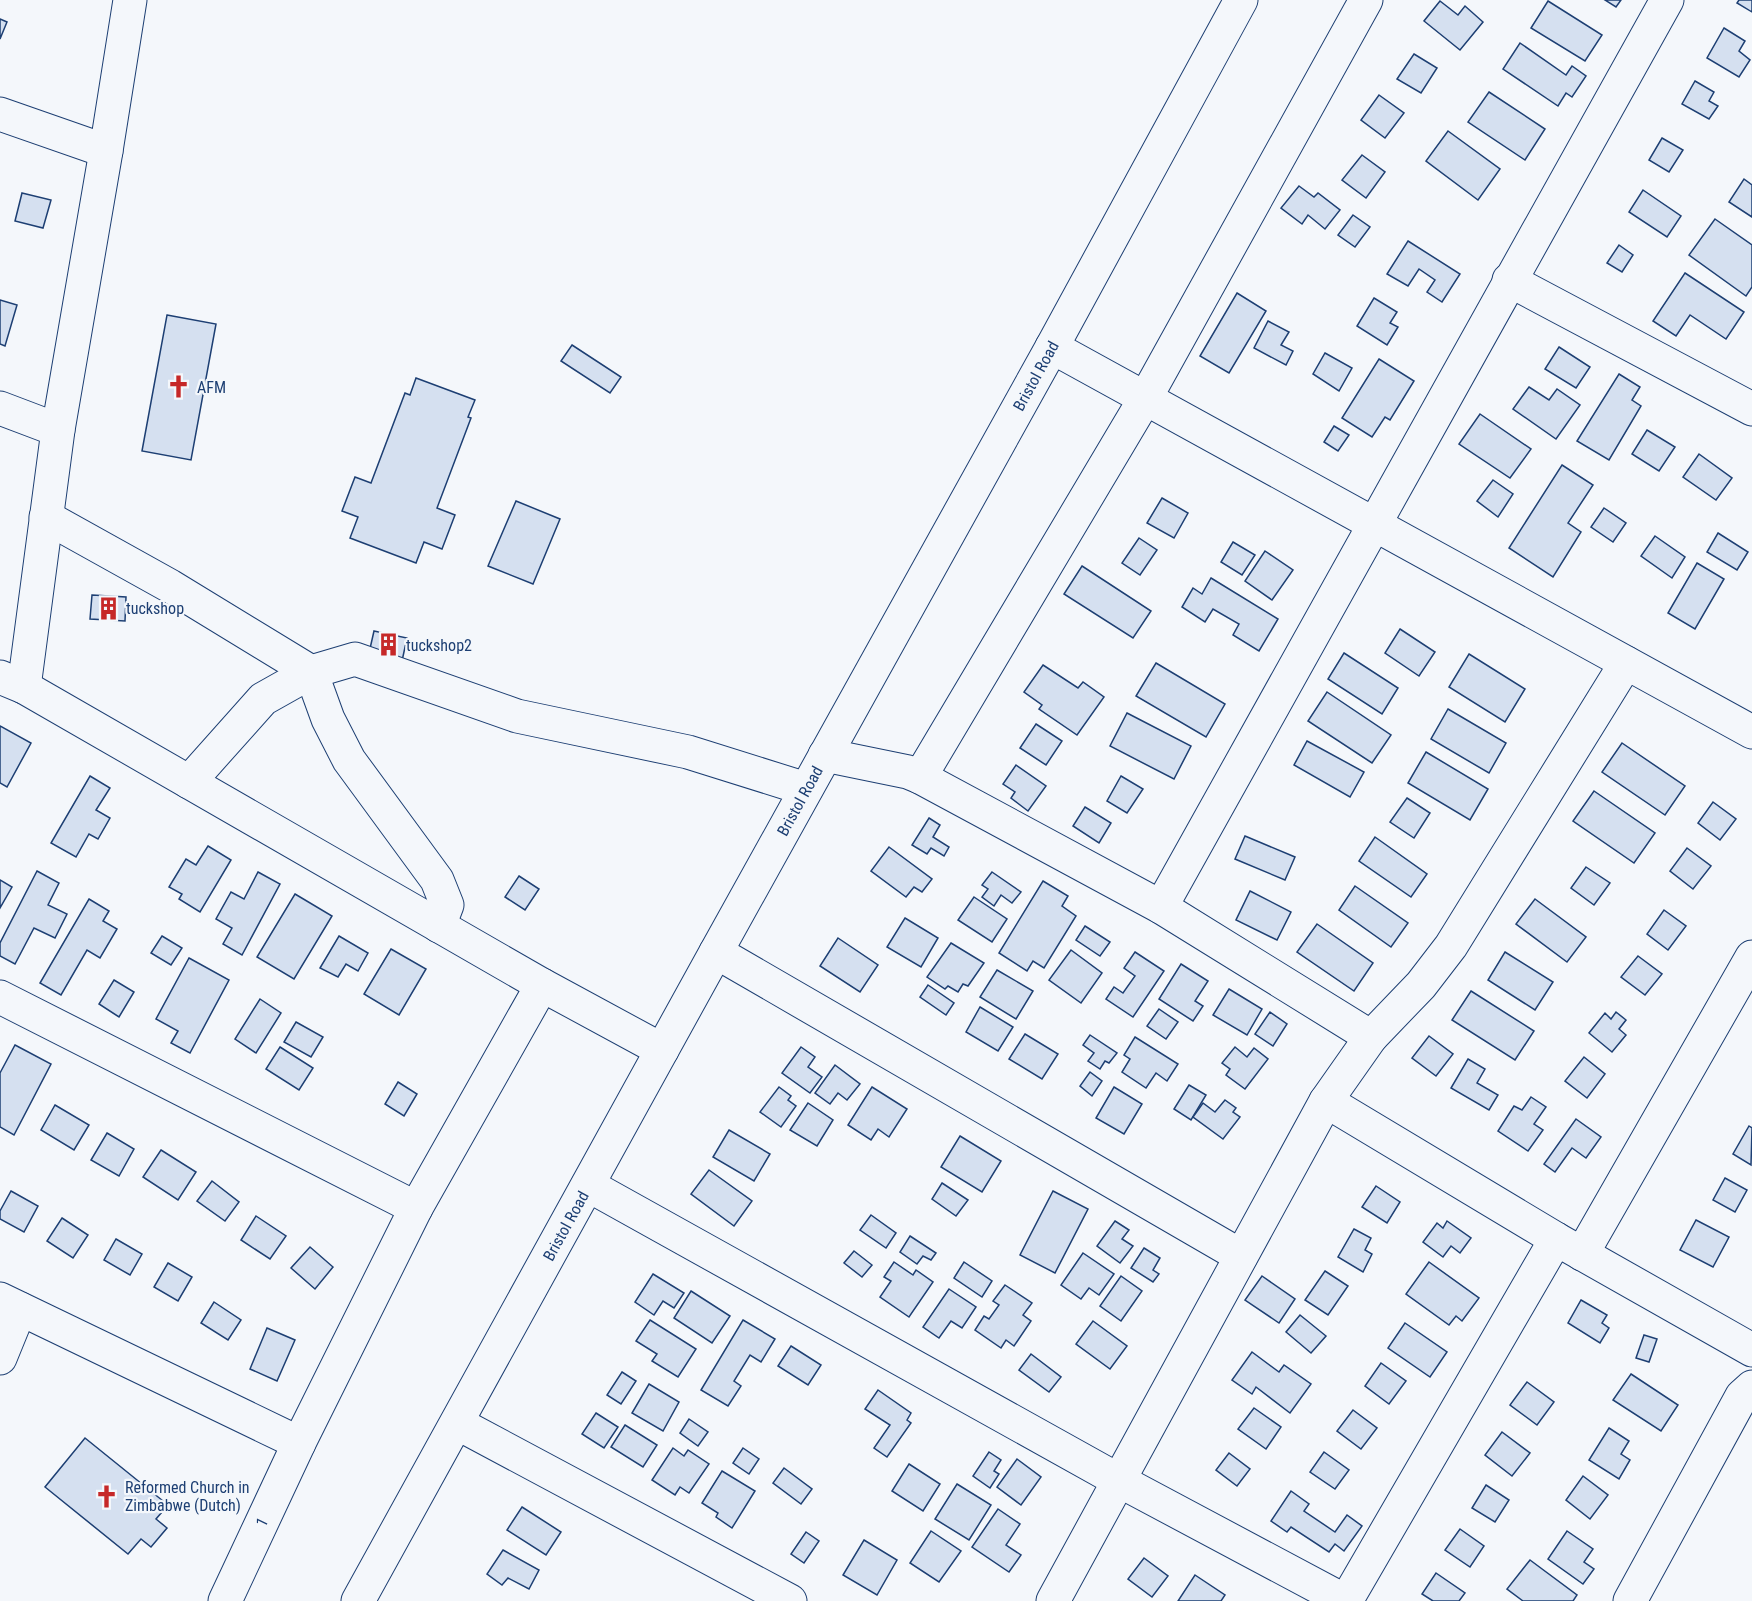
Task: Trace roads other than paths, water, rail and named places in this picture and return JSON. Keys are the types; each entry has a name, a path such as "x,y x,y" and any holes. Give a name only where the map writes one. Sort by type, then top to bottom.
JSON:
{"street":[{"path":"130,0 58,430 46,517 12,682 542,985 662,1050"},
{"name":"Bristol Road","path":"358,1601 1052,347 1241,0"},
{"path":"920,777 1146,397 1366,0"},
{"path":"1161,907 1666,0"},
{"path":"0,114 106,152"},
{"path":"1509,280 1749,400"},
{"path":"1052,347 1752,732"},
{"path":"0,408 58,430"},
{"path":"46,517 170,586 311,672 328,719 349,760 437,880 447,905 439,926"},
{"path":"189,782 263,699 311,672 355,659 517,716 688,752 806,789"},
{"path":"1053,1601 1326,1101 1371,1037 1420,985 1451,946 1626,663"},
{"path":"825,755 908,772 920,777 1161,907 1371,1037"},
{"path":"716,952 1241,1256"},
{"path":"588,1185 1118,1480 1345,1601 1752,957"},
{"name":"1","path":"225,1601 299,1443 416,1208 542,985"},
{"path":"0,997 416,1208"},
{"path":"1326,1101 1569,1246 1752,1350"},
{"path":"0,1358 10,1304 299,1443"},
{"path":"1630,1601 1742,1396 1752,1387"},
{"path":"457,1423 790,1601"}],"place":[{"name":"AFM","path":"179,387"},
{"name":"tuckshop","path":"108,608"},
{"name":"tuckshop2","path":"388,645"},
{"name":"Reformed Church in Zimbabwe (Dutch)","path":"107,1496"}]}
